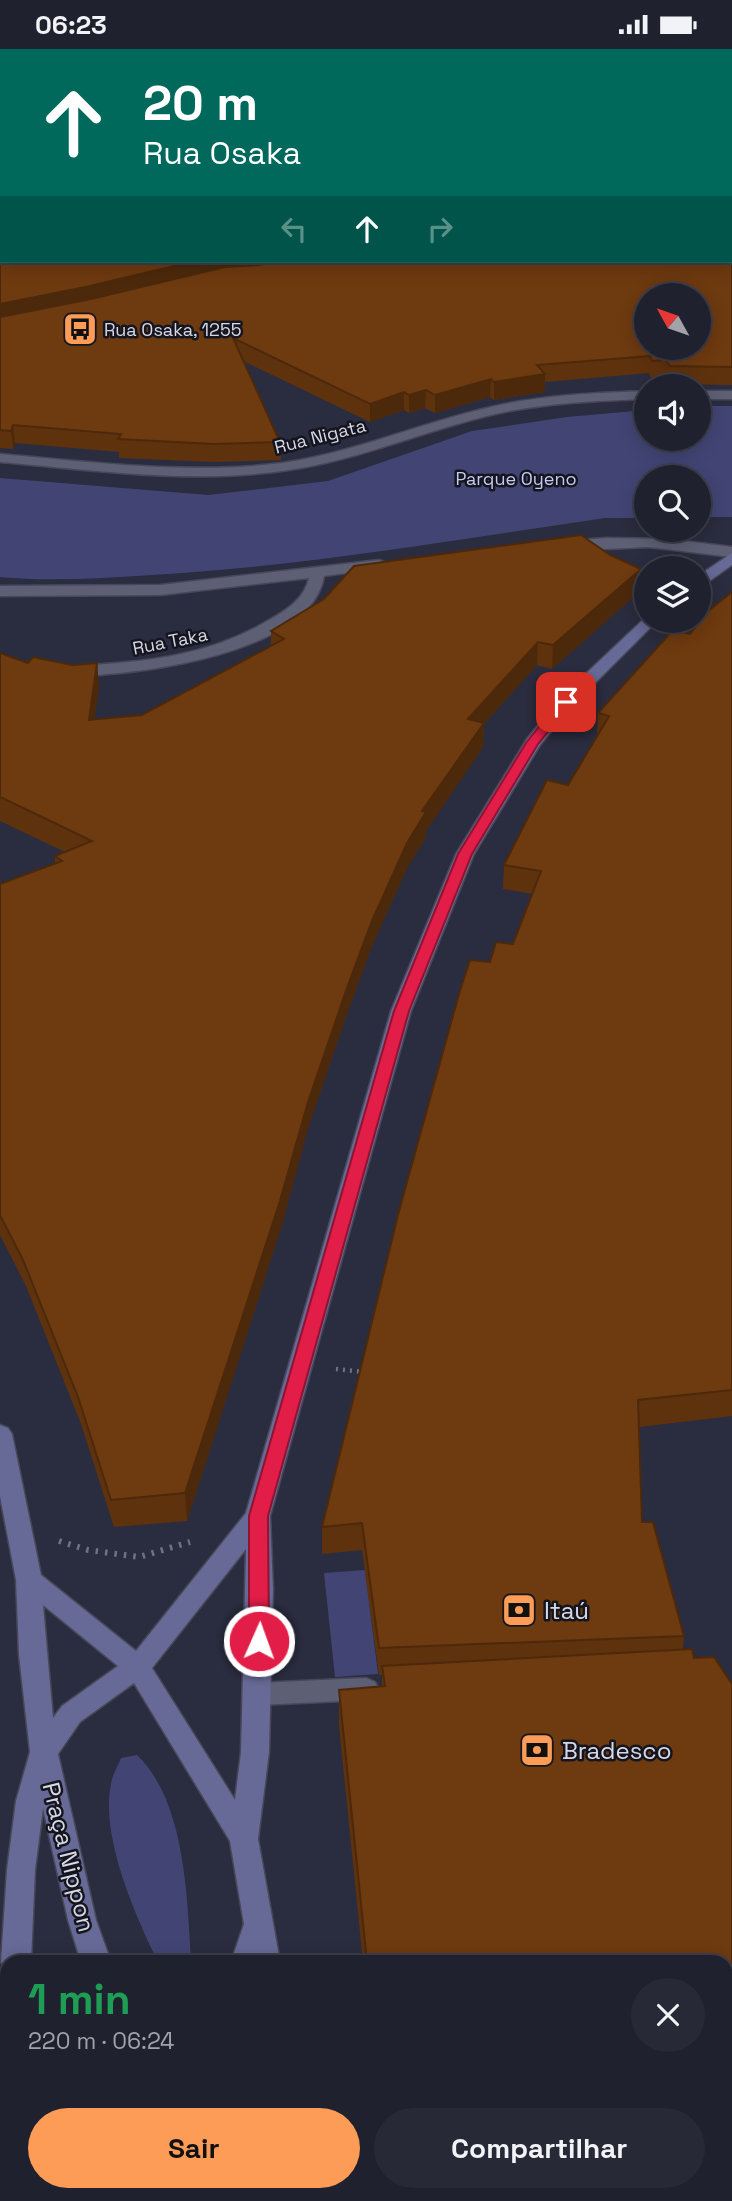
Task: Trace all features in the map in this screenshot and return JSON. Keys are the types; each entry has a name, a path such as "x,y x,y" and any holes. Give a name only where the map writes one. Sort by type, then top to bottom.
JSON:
{"main road":[{"path":"711,574 732,558"},
{"path":"264,1955 244,1839 255,1752 260,1590 258,1516 300,1364 401,1011 465,854 533,743 566,702 637,633"},
{"name":"Praça Nippon","path":"0,1434 29,1580 32,1654 44,1752 82,1920 94,1955"},
{"path":"44,1752 71,1714 100,1691 138,1667 258,1516"},
{"path":"29,1580 138,1667 244,1839"},
{"name":"Praça Nippon","path":"16,1955 21,1870 30,1801 44,1752"},
{"path":"248,1955 259,1921"}],"street":[{"path":"711,395 732,395"},
{"name":"Rua Nigata","path":"0,458 223,472 272,468 490,411 573,399 634,396"},
{"path":"545,548 632,540 680,543 732,552"},
{"path":"0,591 160,590 397,563"},
{"name":"Rua Taka","path":"53,670 155,667 229,648 301,607 315,589 317,574"},
{"path":"257,1694 393,1688"}],"path":[{"path":"300,1364 367,1373"},
{"path":"19,1529 88,1550 139,1557 190,1542 202,1535"}],"green space":[{"name":"Parque Oyeno","path":"711,406 732,406 732,517 711,517 711,465 634,465 634,518 605,518 380,551 210,571 76,579 0,577 0,478 208,495 328,481 472,431 567,417 634,411 634,451 711,451"},
{"path":"365,1570 378,1674 335,1677 324,1573"},
{"path":"137,1755 153,1774 165,1797 174,1823 185,1878 191,1955 155,1955 130,1899 110,1827 112,1781 121,1758"}],"building":[{"path":"0,263 187,263 90,286 0,304"},
{"path":"268,263 732,263 732,367 670,366 666,361 711,360 711,283 634,283 634,357 537,365 545,374 494,382 491,379 435,395 426,390 409,395 404,392 370,404 233,338 280,442 214,444 118,439 121,434 13,425 11,431 0,430 0,317 91,299 225,267"},
{"path":"581,535 610,555 634,566 634,575 553,645 538,642 468,719 484,723 422,811 426,812 407,843 372,921 348,985 308,1102 280,1201 185,1493 111,1500 78,1397 23,1260 0,1215 0,884 62,861 55,856 92,841 0,797 0,653 28,663 33,657 72,665 97,663 89,720 142,715 284,639 271,631 324,599 354,566"},
{"path":"732,592 732,1390 638,1400 642,1522 653,1522 684,1636 379,1648 362,1523 322,1527 399,1211 459,994 470,960 490,962 496,942 513,944 541,871 504,865 547,780 568,785 609,716 598,713 670,633 711,633 711,609"},
{"path":"692,1649 694,1658 714,1657 732,1684 732,1955 366,1955 339,1690 385,1686 382,1666"}],"place":[{"name":"Rua Osaka, 1255","path":"80,329"},
{"name":"Itaú","path":"519,1610"},
{"name":"Bradesco","path":"537,1750"}],"route":[{"path":"259,1641 258,1516 401,1011 465,854 498,796 533,743 566,702"}]}
